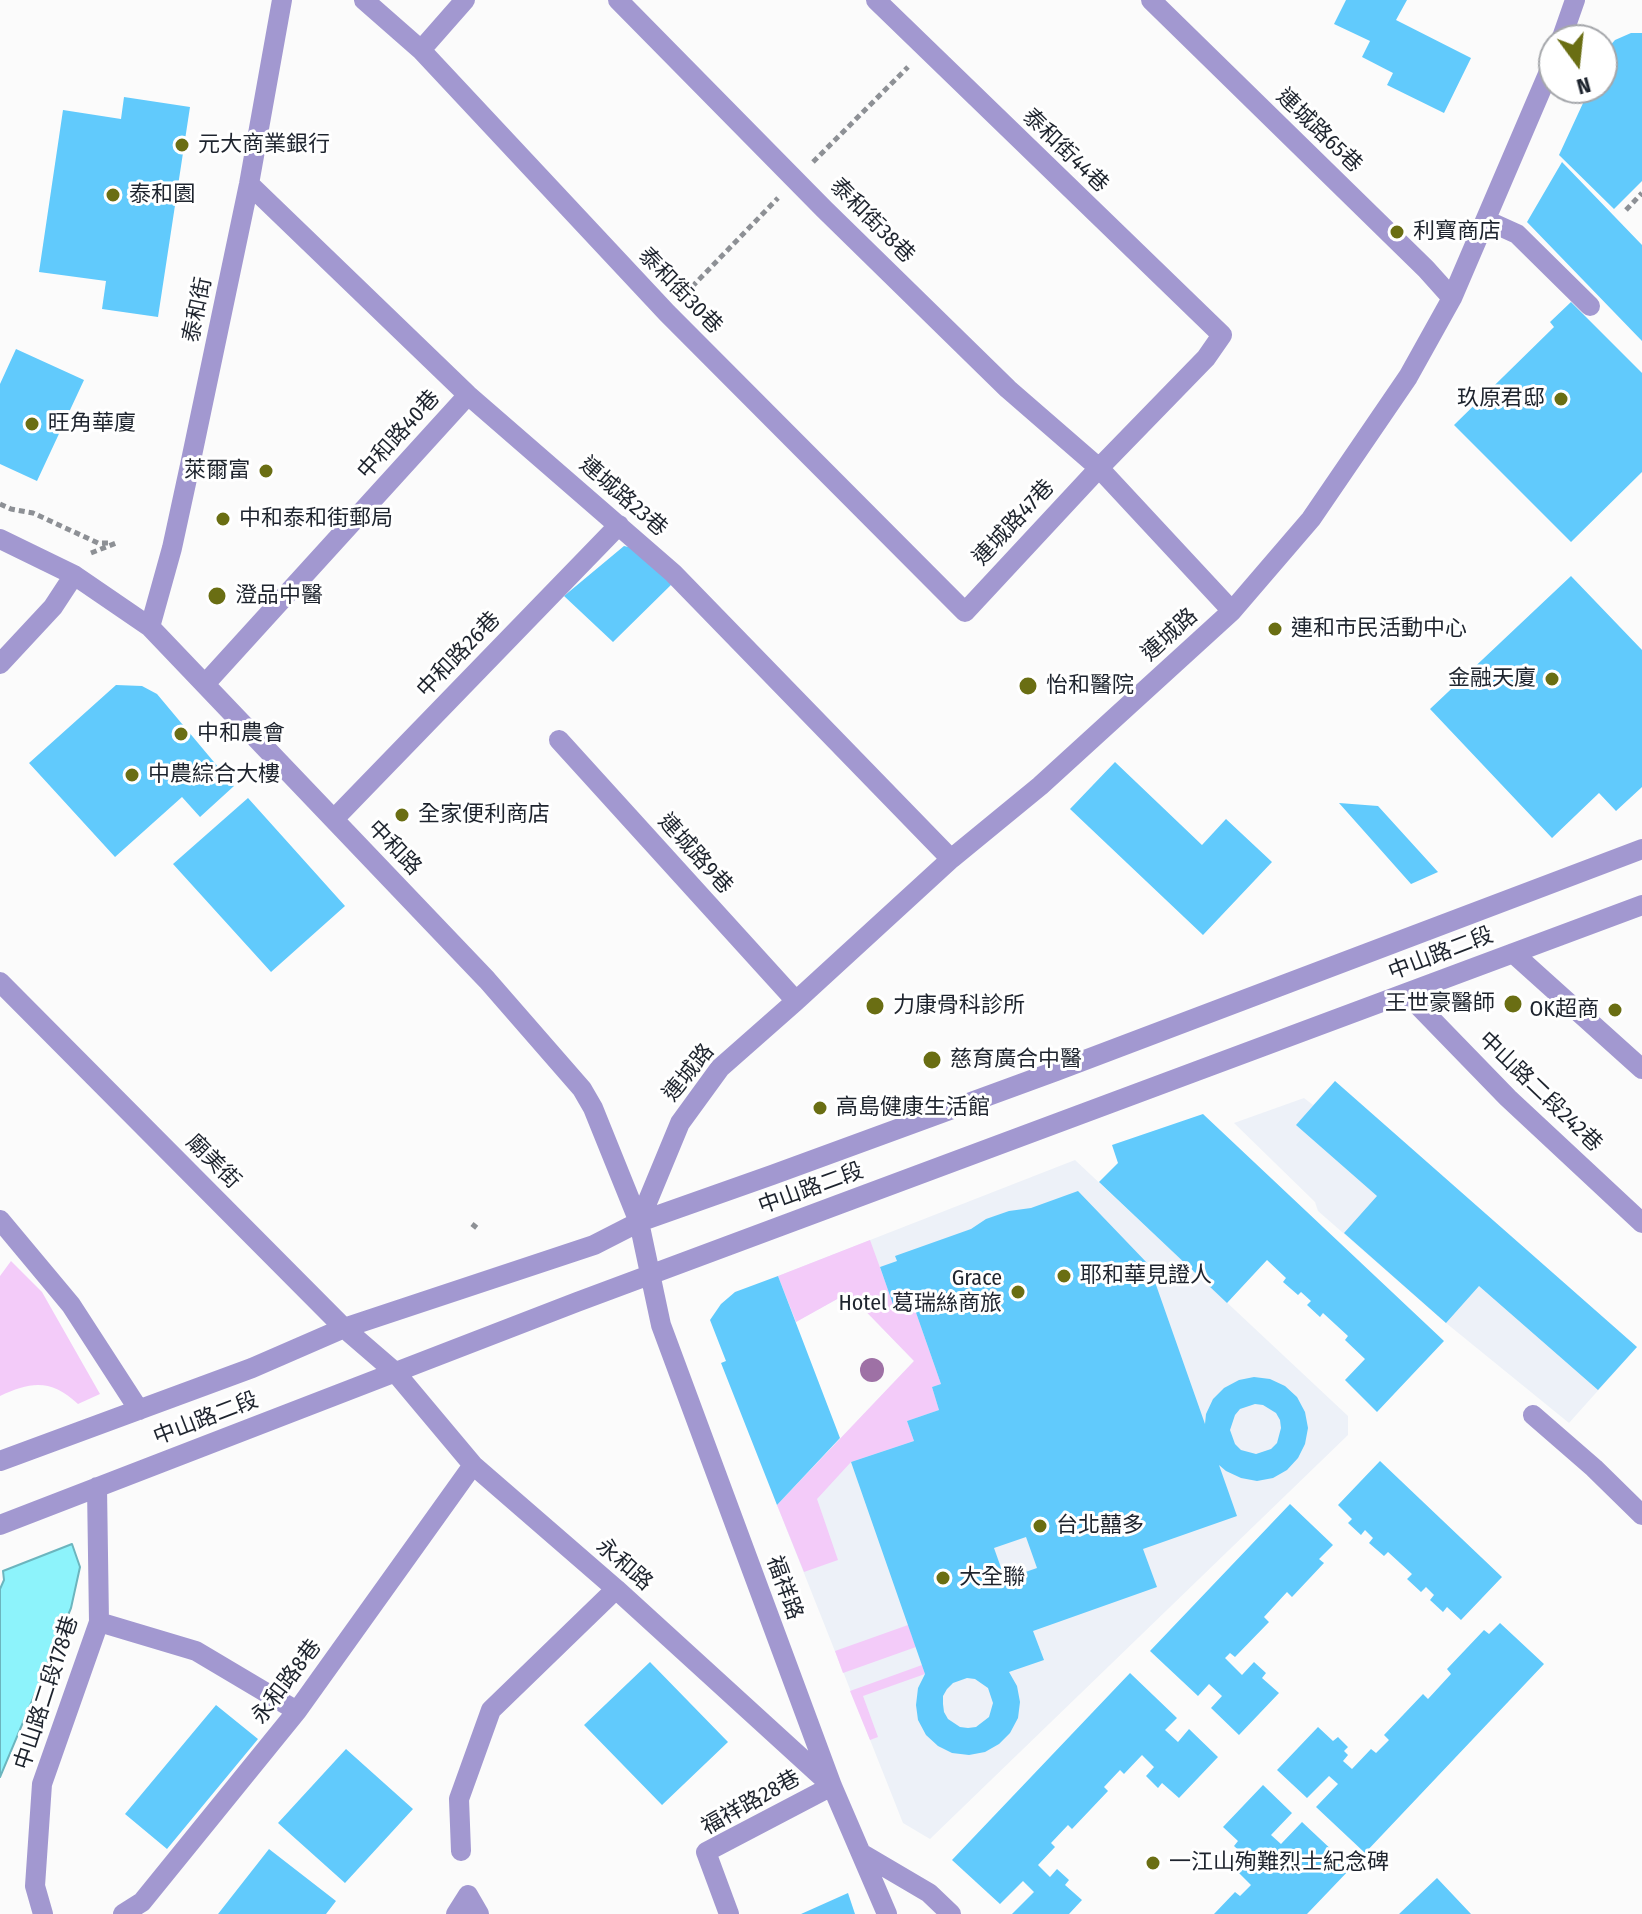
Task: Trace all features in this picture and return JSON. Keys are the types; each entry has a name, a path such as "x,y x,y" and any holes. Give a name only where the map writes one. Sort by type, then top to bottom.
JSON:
{"street":[{"name":"泰和街","path":"150,627 172,548 249,184 282,0"},
{"name":"泰和街30巷","path":"364,0 421,50 667,313 965,612"},
{"path":"421,50 465,0"},
{"name":"泰和街38巷","path":"618,0 824,209 1008,389 1099,468"},
{"name":"泰和街44巷","path":"876,0 1222,335"},
{"name":"連城路65巷","path":"1151,0 1452,298"},
{"path":"1567,24 1575,0"},
{"name":"連城路","path":"639,1222 680,1123 720,1068 951,859 1040,786 1232,611 1311,519 1408,377 1452,298 1538,98"},
{"name":"連城路23巷","path":"249,184 468,395 673,573 951,859"},
{"path":"1486,220 1517,234 1590,306"},
{"name":"連城路47巷","path":"965,612 1206,358 1222,335"},
{"name":"中和路40巷","path":"205,684 468,395"},
{"path":"1099,468 1232,611"},
{"name":"中和路26巷","path":"334,819 619,525"},
{"name":"中和路","path":"0,539 74,575 150,627 487,980 582,1089 593,1108 639,1222 649,1275"},
{"path":"0,664 53,607 74,575"},
{"name":"連城路9巷","path":"559,740 796,1001"},
{"name":"中山路二段","path":"0,1461 252,1368 344,1328 594,1245 639,1222 1071,1066 1642,849"},
{"name":"中山路二段","path":"0,1525 649,1275 1642,905"},
{"path":"1513,953 1642,1069"},
{"name":"廟美街","path":"0,982 344,1328 395,1372"},
{"name":"中山路二段242巷","path":"1406,993 1508,1098 1642,1223"},
{"path":"0,1220 71,1305 139,1410"},
{"name":"福祥路","path":"649,1275 661,1325 832,1786 887,1914"},
{"name":"永和路","path":"395,1372 473,1465 616,1589 832,1786"},
{"path":"1533,1415 1640,1511"},
{"name":"永和路8巷","path":"123,1914 142,1902 297,1711 473,1465"},
{"name":"中山路二段178巷","path":"43,1914 35,1886 42,1784 99,1622 97,1487"},
{"path":"461,1851 459,1799 491,1710 616,1589"},
{"path":"99,1622 196,1651 297,1711"},
{"name":"福祥路28巷","path":"729,1914 706,1852 832,1786"},
{"path":"861,1853 929,1893 951,1914"},
{"path":"456,1914 468,1895 479,1914"}],"path":[{"path":"1626,210 1642,193"},
{"path":"0,504 33,513 98,543 116,543"}],"shaded area":[{"path":"1335,1081 1637,1347 1569,1423 1446,1323 1318,1211 1315,1202 1234,1123 1304,1098 1313,1105"},
{"path":"1075,1160 1348,1416 1348,1435 930,1839 903,1823 777,1505 914,1361 848,1293 796,1322 778,1276"},
{"path":"870,1240 895,1309 913,1304 941,1384 932,1387 939,1410 907,1421 914,1441 851,1462 817,1499 838,1560 804,1572 777,1505 914,1361 848,1293 796,1322 778,1276"},
{"path":"11,1261 42,1292 100,1394 78,1404 59,1390 31,1385 0,1396 0,1276"},
{"path":"908,1625 916,1647 843,1673 835,1651"},
{"path":"922,1665 925,1674 863,1696 878,1737 870,1740 850,1691"}],"water":[{"path":"72,1544 80,1567 71,1608 0,1777 0,1589 4,1580 3,1571"}],"building":[{"path":"1346,0 1407,0 1396,20 1471,58 1444,113 1387,85 1393,73 1362,57 1370,41 1334,24"},
{"path":"1631,33 1642,33 1642,181 1614,209 1559,155 1583,104 1618,104 1618,39"},
{"name":"泰和園","path":"124,97 190,107 158,317 102,309 106,281 39,272 63,110 121,119"},
{"path":"1562,162 1642,245 1642,341 1527,222"},
{"name":"玖原君邸","path":"1571,302 1642,373 1642,472 1571,542 1454,425 1554,327 1550,322"},
{"name":"旺角華廈","path":"16,349 84,380 37,481 0,464 0,384"},
{"path":"624,546 642,550 675,581 613,642 564,596"},
{"name":"金融天廈","path":"1571,576 1642,650 1642,787 1616,811 1599,793 1552,838 1430,709"},
{"name":"中農綜合大樓","path":"116,685 142,686 157,694 234,786 200,817 182,797 115,857 29,763"},
{"path":"1115,762 1202,845 1226,819 1272,862 1203,935 1070,809"},
{"path":"248,798 345,906 271,972 173,864"},
{"path":"1339,803 1378,806 1438,872 1411,884"},
{"path":"1335,1081 1637,1347 1598,1390 1479,1286 1446,1323 1344,1233 1377,1196 1296,1125"},
{"path":"1203,1114 1444,1341 1377,1412 1345,1380 1365,1359 1345,1340 1348,1336 1323,1313 1320,1317 1307,1305 1311,1301 1283,1282 1286,1278 1267,1260 1227,1303 1099,1182 1118,1163 1112,1145"},
{"name":"台北囍多","path":"1078,1191 1149,1265 1205,1424 1213,1399 1224,1388 1254,1377 1270,1379 1285,1386 1297,1397 1305,1412 1308,1428 1298,1458 1287,1470 1273,1478 1257,1481 1241,1478 1219,1465 1237,1516 1143,1549 1157,1587 1033,1631 1044,1660 1009,1672 1017,1686 1020,1702 1018,1718 1010,1733 985,1752 969,1755 952,1753 926,1735 918,1720 918,1688 925,1674 851,1462 914,1441 907,1421 939,1410 932,1387 941,1384 913,1304 895,1310 880,1267 897,1261 895,1256 971,1229 986,1219 1031,1208","holes":["1255,1404 1276,1413 1281,1428 1277,1443 1271,1449 1256,1454 1241,1450 1230,1430 1240,1409","1026,1537 1037,1568 1005,1579 994,1548","967,1678 975,1679 988,1688 993,1703 989,1717 976,1727 960,1727 944,1712 943,1696 953,1683"]},
{"path":"778,1276 840,1438 777,1505 721,1363 726,1361 710,1320 721,1304 735,1292"},
{"path":"1380,1461 1502,1577 1461,1620 1447,1607 1443,1612 1430,1600 1434,1595 1426,1587 1421,1592 1407,1579 1412,1574 1388,1552 1384,1556 1369,1543 1373,1538 1365,1530 1361,1535 1348,1523 1352,1519 1338,1505"},
{"path":"1290,1504 1333,1545 1319,1559 1324,1563 1292,1597 1287,1592 1264,1617 1269,1622 1235,1657 1230,1653 1225,1658 1242,1675 1254,1662 1266,1673 1262,1678 1279,1693 1239,1735 1211,1708 1222,1696 1209,1684 1198,1696 1150,1651"},
{"path":"1500,1623 1544,1664 1365,1853 1316,1807 1338,1784 1329,1776 1307,1798 1277,1770 1318,1727 1333,1741 1338,1737 1348,1747 1344,1751 1348,1755 1343,1761 1352,1769 1371,1749 1376,1753 1389,1740 1384,1735 1423,1694 1428,1699 1451,1674 1447,1669 1484,1630 1489,1634"},
{"path":"650,1662 728,1742 662,1805 584,1725"},
{"path":"1130,1673 1177,1718 1165,1730 1178,1742 1189,1729 1218,1757 1179,1798 1162,1783 1158,1788 1146,1776 1154,1767 1142,1755 1124,1774 1120,1770 1104,1787 1108,1791 1072,1829 1068,1825 1051,1843 1055,1847 1038,1865 1050,1877 1057,1869 1069,1880 1065,1885 1082,1900 1069,1914 1012,1914 1034,1892 1023,1881 1000,1904 952,1860"},
{"path":"216,1705 258,1739 167,1849 125,1814"},
{"path":"346,1749 413,1809 345,1883 278,1823"},
{"path":"1263,1785 1292,1813 1271,1835 1281,1844 1302,1822 1351,1868 1307,1914 1214,1914 1235,1892 1240,1896 1251,1885 1237,1871 1248,1859 1234,1846 1238,1841 1223,1827"},
{"path":"269,1849 336,1901 326,1914 218,1914"},
{"path":"1437,1878 1471,1914 1399,1914"},
{"path":"848,1893 855,1914 801,1914"}],"place":[{"name":"元大商業銀行","path":"182,145"},
{"name":"泰和園","path":"113,195"},
{"name":"利寶商店","path":"1397,232"},
{"name":"玖原君邸","path":"1561,399"},
{"name":"旺角華廈","path":"32,424"},
{"name":"萊爾富","path":"266,471"},
{"name":"中和泰和街郵局","path":"223,519"},
{"name":"澄品中醫","path":"217,596"},
{"name":"連和市民活動中心","path":"1275,629"},
{"name":"金融天廈","path":"1552,679"},
{"name":"怡和醫院","path":"1028,686"},
{"name":"中和農會","path":"181,734"},
{"name":"中農綜合大樓","path":"132,775"},
{"name":"全家便利商店","path":"402,815"},
{"name":"王世豪醫師","path":"1513,1004"},
{"name":"力康骨科診所","path":"875,1006"},
{"name":"OK超商","path":"1615,1010"},
{"name":"慈育廣合中醫","path":"932,1060"},
{"name":"高島健康生活館","path":"820,1108"},
{"name":"耶和華見證人","path":"1064,1276"},
{"name":"Grace Hotel 葛瑞絲商旅","path":"1018,1292"},
{"name":"台北囍多","path":"1040,1526"},
{"name":"大全聯","path":"943,1578"},
{"name":"一江山殉難烈士紀念碑","path":"1153,1863"}]}
